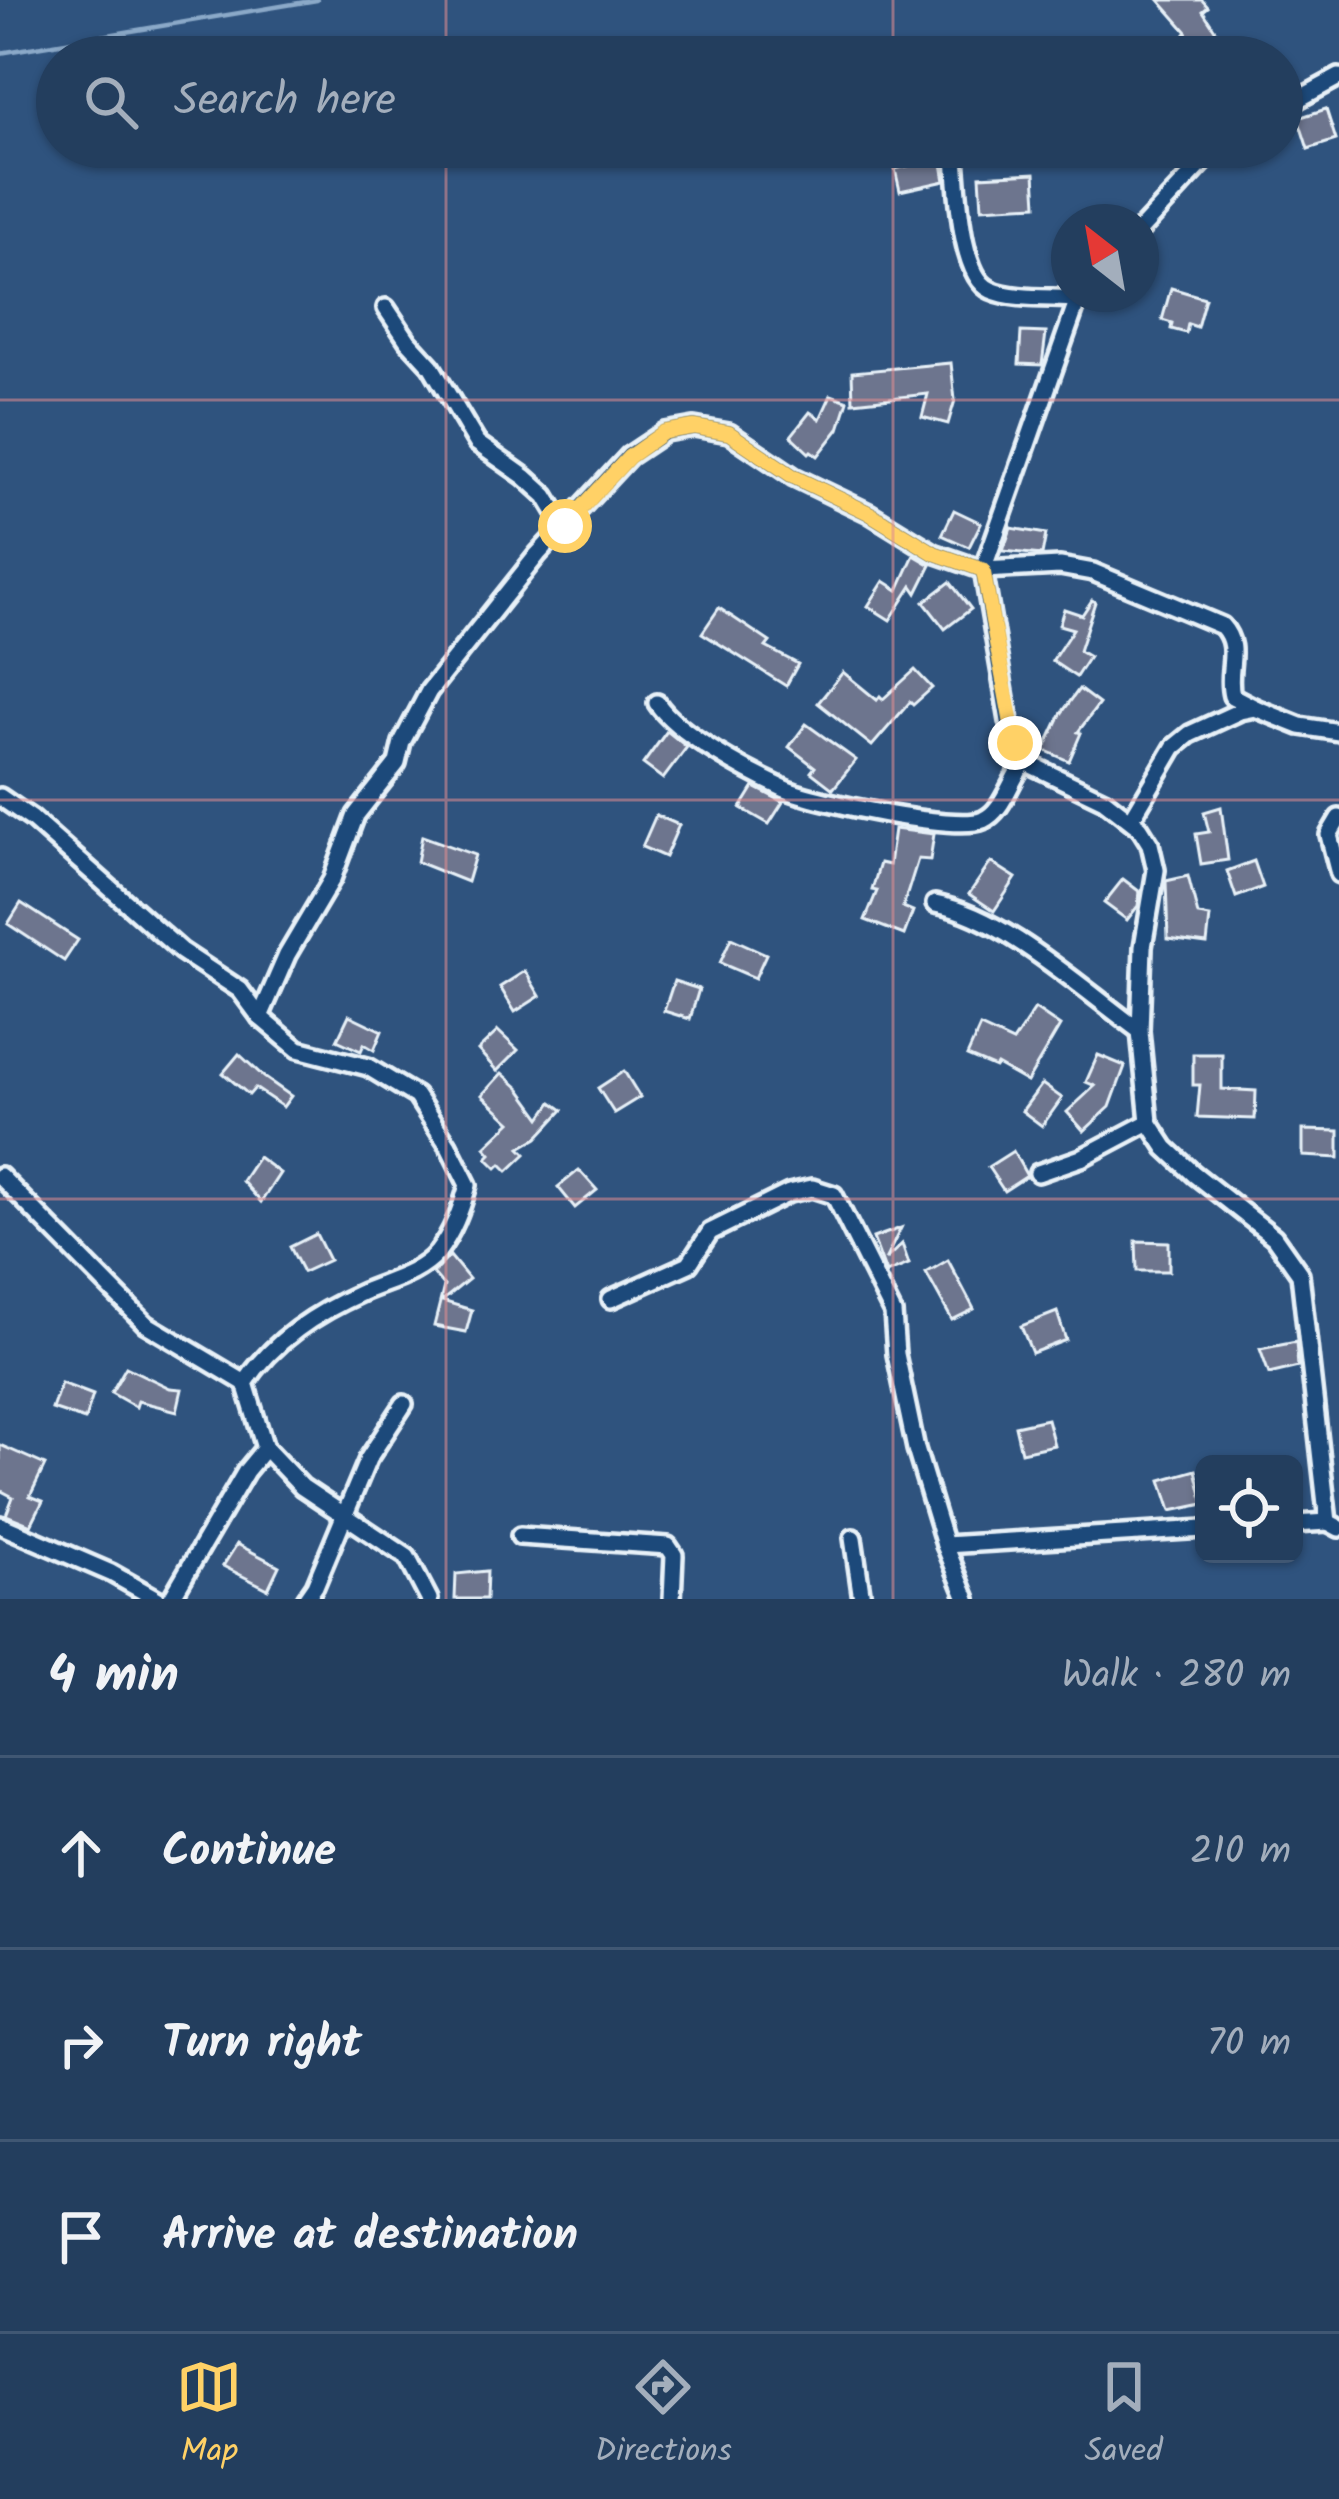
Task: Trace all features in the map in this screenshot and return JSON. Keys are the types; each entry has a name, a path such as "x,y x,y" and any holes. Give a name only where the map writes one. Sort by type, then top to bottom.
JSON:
{"street":[{"path":"1303,97 1339,77"},
{"path":"956,168 964,243 978,283 993,292 1051,295"},
{"path":"1159,210 1198,168"},
{"path":"386,308 431,366 477,443 546,496 565,526"},
{"path":"1072,312 983,570 1009,721 1025,762 1104,800 1131,820 1150,844 1156,870 1143,947 1140,1031 1149,1122 1166,1148 1194,1174 1274,1237 1300,1274 1333,1525 1303,1524"},
{"path":"260,1017 287,955 332,879 356,815 397,763 402,742 429,691 471,633 565,526 629,457 664,432 694,427 729,433 794,477 869,513 934,553 983,570 1060,566 1093,572 1222,626 1235,650 1229,686 1232,696 1300,726 1339,732"},
{"path":"657,703 673,723 785,789 931,821 979,822 994,813 1012,776 1025,762"},
{"path":"1131,820 1174,747 1190,734 1255,708"},
{"path":"0,796 182,951 240,990 260,1017 298,1049 368,1067 416,1096 468,1185 457,1222 434,1256 401,1278 362,1292 302,1325 265,1353 245,1383"},
{"path":"1339,818 1329,835 1339,874"},
{"path":"935,904 962,909 1015,940 1140,1031"},
{"path":"1039,1173 1081,1158 1149,1122"},
{"path":"0,1175 146,1324 245,1383 265,1448 302,1487 407,1557 429,1599"},
{"path":"611,1299 689,1264 710,1232 772,1201 812,1188 834,1195 893,1312 896,1354 916,1449 944,1544 967,1599"},
{"path":"306,1599 368,1459 404,1404"},
{"path":"171,1599 246,1471 265,1448"},
{"path":"0,1525 111,1573 157,1599"},
{"path":"944,1544 1195,1530"},
{"path":"520,1536 668,1546 674,1555 672,1599"},
{"path":"853,1538 862,1599"}],"building":[{"path":"1159,0 1202,0 1208,7 1203,11 1216,31 1209,36 1186,36"},
{"path":"1326,109 1336,140 1308,149 1303,116"},
{"path":"943,168 945,181 900,191 895,169"},
{"path":"1035,173 1037,205 982,208 980,176"},
{"path":"1171,288 1205,298 1197,327 1188,324 1186,333 1171,329 1172,323 1162,320"},
{"path":"1021,332 1046,333 1042,365 1019,364"},
{"path":"951,363 955,400 948,424 922,417 928,394 853,402 852,372"},
{"path":"831,395 848,401 839,429 818,456 791,436 810,412 820,419"},
{"path":"954,510 981,523 969,547 942,535"},
{"path":"1011,528 1046,534 1042,555 1003,551"},
{"path":"914,555 931,565 917,593 912,586 890,620 868,606 884,581 898,590"},
{"path":"950,582 971,609 945,629 924,602"},
{"path":"1092,600 1079,651 1089,657 1076,677 1052,661 1073,629 1059,625 1064,609 1082,615"},
{"path":"719,608 770,642 766,647 798,664 786,686 702,633"},
{"path":"915,670 932,688 913,705 910,702 872,746 818,703 843,672 877,700"},
{"path":"1079,689 1099,704 1078,732 1069,761 1044,750"},
{"path":"806,724 856,760 833,789 789,747"},
{"path":"667,731 687,747 663,779 643,764"},
{"path":"754,787 783,802 769,824 741,808"},
{"path":"1221,807 1228,860 1201,864 1196,834 1209,832 1204,812"},
{"path":"656,815 679,825 665,857 642,847"},
{"path":"894,829 934,834 930,860 918,859 903,907 913,911 904,935 865,920 877,891 872,890 880,863 889,865"},
{"path":"422,836 475,855 467,882 417,862"},
{"path":"1254,861 1263,887 1236,897 1227,871"},
{"path":"991,862 1016,878 994,911 969,894"},
{"path":"1188,876 1198,915 1210,917 1207,944 1168,939 1166,881"},
{"path":"1123,879 1140,892 1138,906 1127,920 1104,903"},
{"path":"21,903 78,940 64,961 8,924"},
{"path":"731,938 766,954 755,978 720,963"},
{"path":"525,971 540,996 515,1012 500,987"},
{"path":"674,981 699,989 690,1019 664,1011"},
{"path":"1035,1009 1060,1026 1027,1082 997,1065 967,1056 980,1027 1013,1042"},
{"path":"349,1015 382,1031 374,1050 364,1044 361,1051 337,1040"},
{"path":"498,1031 518,1050 497,1071 478,1050"},
{"path":"239,1054 291,1096 283,1107 255,1088 249,1095 223,1073"},
{"path":"1193,1054 1222,1054 1222,1089 1256,1091 1255,1119 1197,1117 1200,1085 1193,1085"},
{"path":"1098,1055 1125,1066 1110,1107 1084,1131 1067,1112 1095,1086 1086,1082"},
{"path":"624,1071 640,1097 614,1113 598,1088"},
{"path":"502,1073 541,1118 552,1102 563,1110 537,1138 520,1148 526,1154 508,1171 487,1158 491,1154 485,1147 511,1122 482,1095"},
{"path":"1042,1084 1062,1098 1042,1126 1022,1111"},
{"path":"1303,1130 1339,1131 1339,1158 1303,1156"},
{"path":"1013,1151 1027,1176 1004,1191 988,1167"},
{"path":"258,1157 280,1173 261,1202 242,1181"},
{"path":"579,1170 597,1190 575,1208 558,1187"},
{"path":"901,1228 885,1260 902,1244 909,1264 886,1273 873,1238"},
{"path":"316,1234 329,1260 303,1272 290,1247"},
{"path":"1136,1241 1169,1242 1169,1271 1137,1271"},
{"path":"450,1256 469,1279 442,1301 472,1310 466,1332 434,1326 444,1286 433,1273"},
{"path":"948,1260 974,1309 952,1320 926,1273"},
{"path":"1057,1312 1066,1340 1032,1353 1021,1326"},
{"path":"1296,1342 1298,1367 1269,1374 1260,1349"},
{"path":"126,1367 182,1389 177,1411 138,1401 136,1407 111,1393"},
{"path":"61,1383 93,1395 85,1420 52,1409"},
{"path":"1047,1419 1054,1445 1021,1452 1015,1426"},
{"path":"0,1445 45,1465 30,1496 43,1501 31,1525 6,1515 13,1497 0,1490"},
{"path":"1195,1470 1195,1506 1171,1511 1161,1480"},
{"path":"237,1544 279,1566 268,1589 223,1566"},
{"path":"487,1571 486,1599 455,1599 456,1574"}],"waterway":[{"path":"102,36 317,0"},
{"path":"0,53 36,47"}],"route":[{"path":"565,526 629,457 664,432 694,427 729,433 794,477 869,513 934,553 983,570 1015,743"}]}
